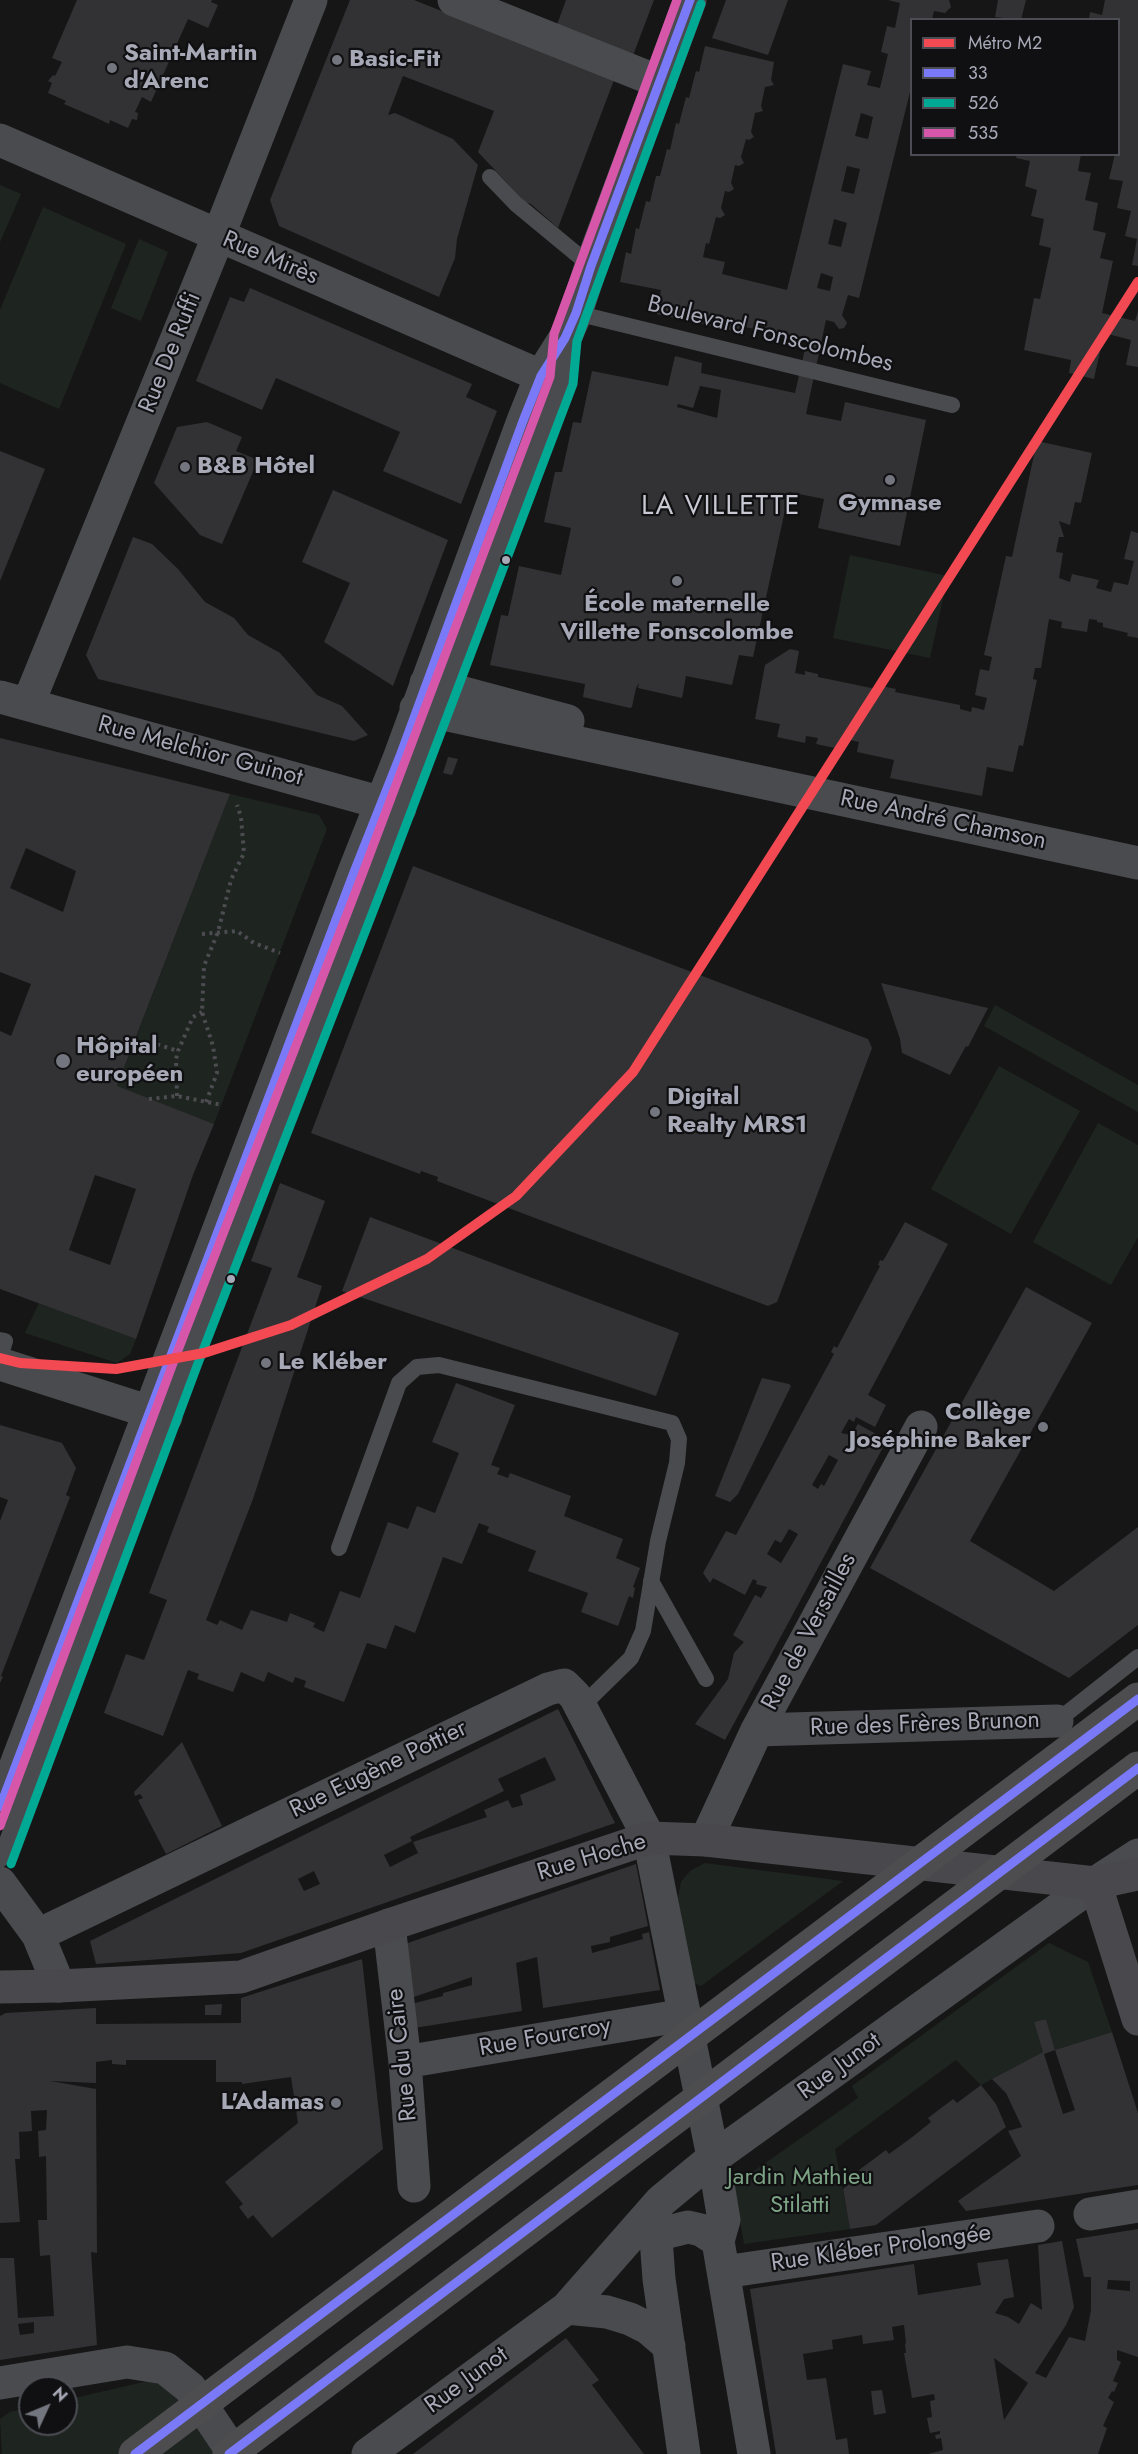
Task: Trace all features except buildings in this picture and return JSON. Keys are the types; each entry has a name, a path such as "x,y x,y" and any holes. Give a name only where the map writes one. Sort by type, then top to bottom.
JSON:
{"highway":[{"path":"135,2454 1138,1699"},
{"path":"229,2454 1138,1768"}],"street":[{"name":"Rue De Ruffi","path":"14,701 218,237 311,0"},
{"path":"454,0 660,81"},
{"path":"0,1807 125,1480 157,1414 391,804 400,756 431,698 541,376 570,326 690,0"},
{"name":"Rue Mirès","path":"0,140 541,376"},
{"name":"Rue André Chamson","path":"431,698 570,722 607,748 1138,863"},
{"name":"Rue Melchior Guinot","path":"14,701 391,804"},
{"path":"0,1364 157,1414"},
{"name":"Rue de Versailles","path":"706,1840 757,1730 921,1427"},
{"name":"Rue Eugène Pottier","path":"38,1935 548,1689 564,1685 575,1696 649,1838 724,2220 721,2257 754,2454"},
{"name":"Rue des Frères Brunon","path":"757,1730 1057,1721"},
{"name":"Rue Hoche","path":"0,1987 241,1977 649,1838 706,1840 1095,1884 1138,1874"},
{"name":"Rue Junot","path":"368,2454 567,2308 655,2223 661,2201 713,2158 1095,1884 1138,1856"},
{"path":"0,1883 38,1935 59,1986"},
{"path":"1095,1884 1138,2019"},
{"name":"Rue du Caire","path":"389,1925 405,2062 414,2186"},
{"name":"Rue Fourcroy","path":"405,2062 685,2015"},
{"path":"1090,2214 1138,2206"},
{"path":"684,2454 659,2279 655,2223 700,2230 721,2257"},
{"name":"Rue Kléber Prolongée","path":"721,2257 1038,2226"},
{"path":"567,2308 607,2312 623,2317 648,2328 669,2346"},
{"path":"0,2383 127,2362 165,2368 190,2388 234,2454"}],"lane":[{"path":"490,177 516,204 591,266"},
{"path":"431,698 562,380 570,326"},
{"name":"Boulevard Fonscolombes","path":"570,326 952,405"},
{"path":"0,1340 5,1341 0,1358"},
{"path":"339,1548 399,1383 417,1367 439,1365 672,1423 679,1439 677,1463 658,1541 643,1631 631,1658 581,1707"},
{"path":"0,1860 157,1414"},
{"path":"651,1581 706,1679"},
{"path":"1057,1721 1138,1657"}],"path":[{"path":"206,1102 217,1073 213,1046 202,1012 204,966 218,932 231,880 244,853 241,818 237,805"},
{"path":"202,934 237,931 254,943 280,953"},
{"path":"177,1096 176,1059 178,1051 193,1017 202,1012"},
{"path":"150,1041 178,1051"},
{"path":"149,1099 177,1096 222,1105"}],"green space":[{"path":"0,185 21,194 0,242"},
{"path":"43,207 126,244 59,409 0,383 0,310"},
{"path":"139,239 168,252 141,321 111,308"},
{"path":"850,555 948,576 930,658 833,638"},
{"path":"230,794 319,815 327,829 214,1124 117,1087"},
{"path":"995,1005 1138,1085 1138,1112 984,1026"},
{"path":"999,1066 1080,1111 1011,1234 931,1189"},
{"path":"1098,1123 1138,1145 1138,1237 1111,1285 1033,1242"},
{"path":"39,1303 136,1339 130,1354 117,1363 25,1333"},
{"path":"705,1863 843,1881 701,1986 691,1982 678,1898 681,1882 690,1871"},
{"name":"Jardin Mathieu Stilatti","path":"1049,1943 1088,1962 1112,2032 1055,2050 1046,2019 1034,2022 1043,2052 981,2085 956,2060 835,2149 850,2229 744,2244 734,2185 858,2098 852,2086"},
{"path":"152,2380 167,2383 215,2454 2,2454 0,2419 10,2412 18,2410 18,2436 78,2436 78,2397"}],"metro line":[{"name":"M2","path":"0,1358 20,1363 116,1369 204,1353 291,1325 427,1259 516,1196 633,1072 1138,282"}],"transit line":[{"name":"535","path":"0,1826 175,1358 362,875 550,377 554,334 677,0"},
{"name":"33","path":"0,1807 400,756 523,421 541,376 565,338 576,313 591,266 690,0"},
{"name":"526","path":"11,1864 197,1366 384,883 573,384 577,341 701,4"},
{"name":"33","path":"135,2454 1138,1699"},
{"name":"33","path":"229,2454 1138,1768"}],"place":[{"name":"Basic-Fit","path":"337,60"},
{"name":"Saint-Martin d'Arenc","path":"112,68"},
{"name":"B&B Hôtel","path":"185,467"},
{"name":"Gymnase","path":"890,480"},
{"name":"École maternelle Villette Fonscolombe","path":"677,581"},
{"name":"Hôpital européen","path":"63,1061"},
{"name":"Digital Realty MRS1","path":"655,1112"},
{"name":"Le Kléber","path":"266,1363"},
{"name":"Collège Joséphine Baker","path":"1043,1427"},
{"name":"L'Adamas","path":"336,2103"}],"district":[{"name":"LA VILLETTE","path":"721,507"}]}
